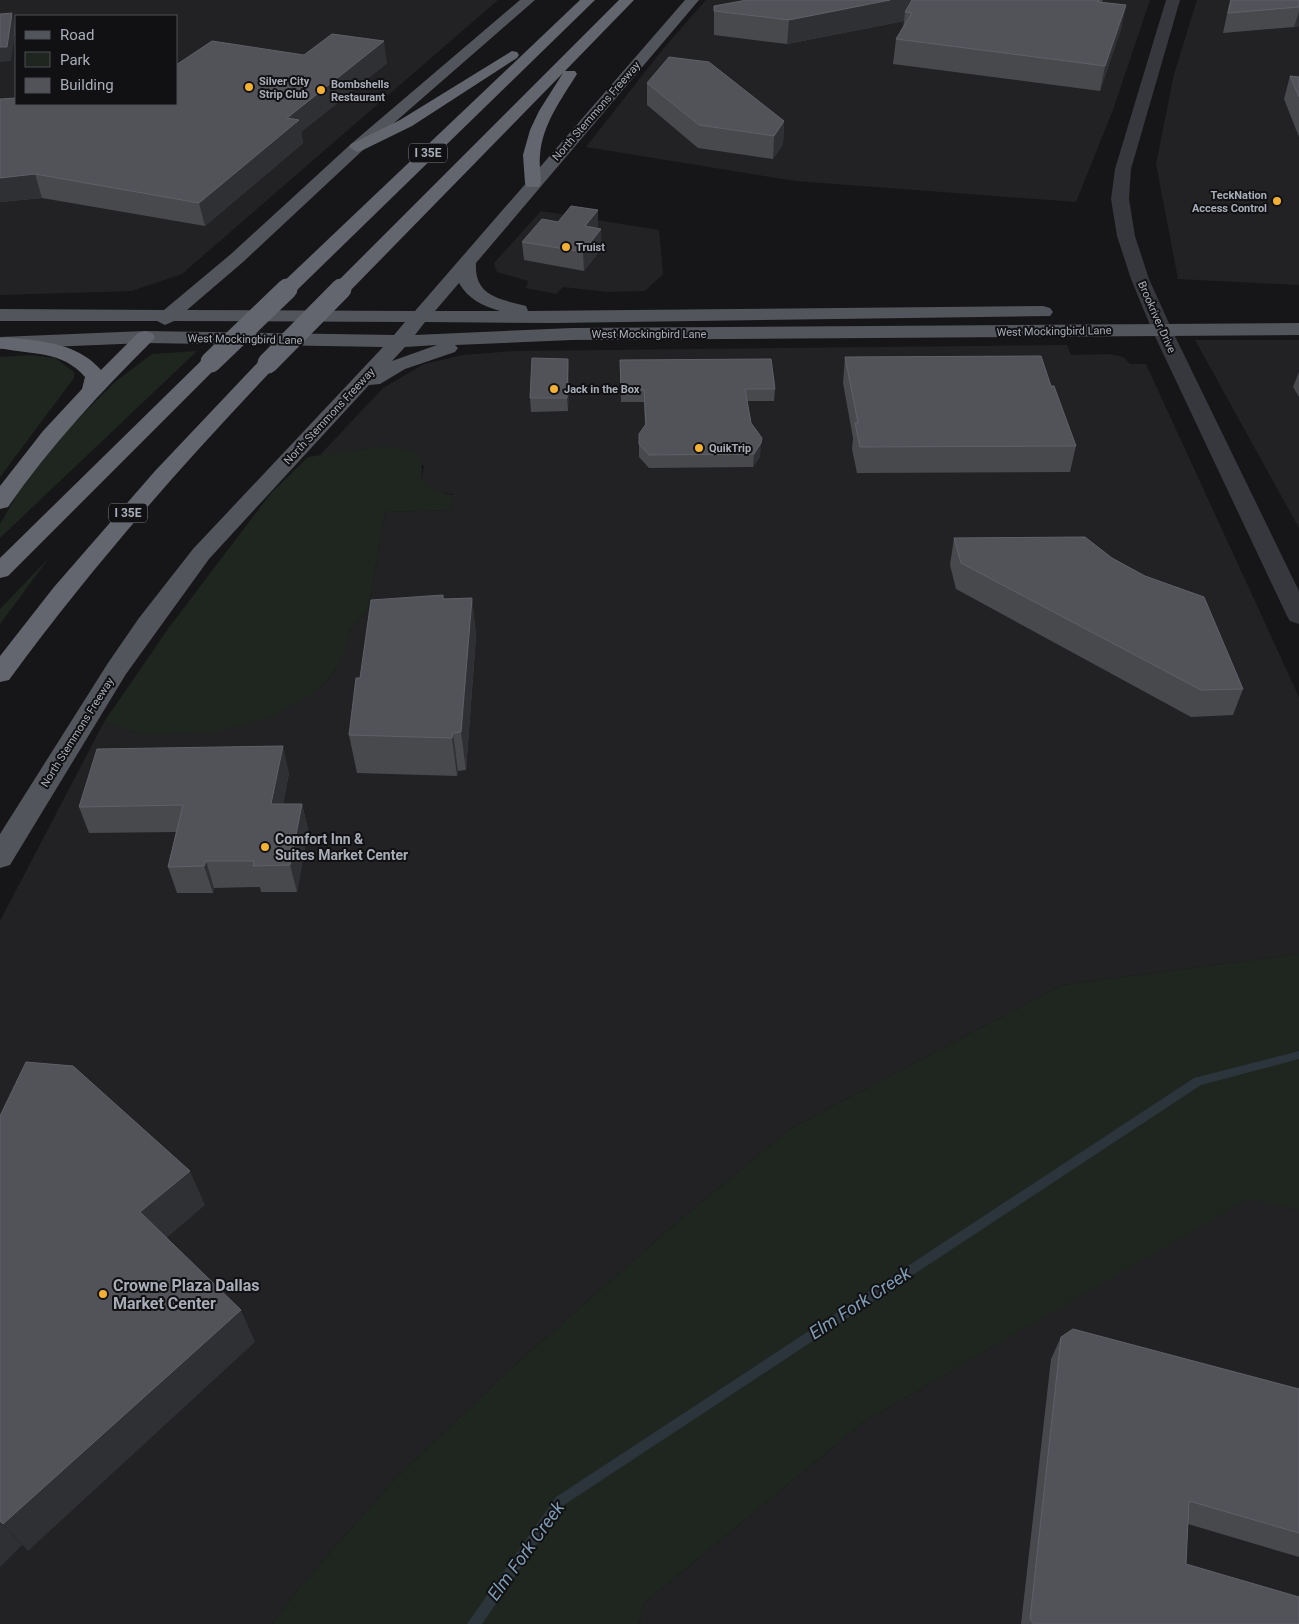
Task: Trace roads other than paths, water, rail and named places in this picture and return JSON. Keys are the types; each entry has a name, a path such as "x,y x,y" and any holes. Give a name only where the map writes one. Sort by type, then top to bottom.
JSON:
{"highway":[{"name":"I 35E","path":"0,571 287,288 588,0"},
{"name":"I 35E","path":"0,674 92,554 141,498 268,363 627,0"},
{"path":"357,147 406,123 570,18"},
{"path":"533,183 532,152 540,128 550,105 596,32"},
{"path":"0,502 28,461 92,389 145,338"},
{"path":"1,341 56,350 73,355 87,365 95,376 92,389"}],"main road":[{"path":"145,338 169,315 237,258 357,147 528,0"},
{"name":"North Stemmons Freeway","path":"0,857 26,811 148,624 201,554 399,341 692,0"},
{"path":"63,316 119,308 160,296 237,258"},
{"path":"467,260 467,281 480,295 506,308 555,317"},
{"name":"West Mockingbird Lane","path":"6,315 555,317 679,314 1064,312"},
{"name":"West Mockingbird Lane","path":"1130,312 1163,318 1299,329"},
{"path":"679,314 680,334"},
{"path":"1,341 6,315"},
{"name":"West Mockingbird Lane","path":"1,341 145,338 399,341 572,334 680,334 1163,318"},
{"path":"334,409 398,365 435,351 492,338"}],"street":[{"name":"Brookriver Drive","path":"1173,0 1127,152 1121,181 1120,199 1126,236 1140,279 1163,318 1299,616"}],"waterway":[{"name":"Elm Fork Creek","path":"474,1624 560,1501 1198,1081 1299,1055"}],"place":[{"name":"Silver City Strip Club","path":"249,87"},
{"name":"Bombshells Restaurant","path":"321,90"},
{"name":"TeckNation Access Control","path":"1277,201"},
{"name":"Truist","path":"566,247"},
{"name":"Jack in the Box","path":"554,389"},
{"name":"QuikTrip","path":"699,448"},
{"name":"Comfort Inn & Suites Market Center","path":"265,847"},
{"name":"Crowne Plaza Dallas Market Center","path":"103,1294"}]}
